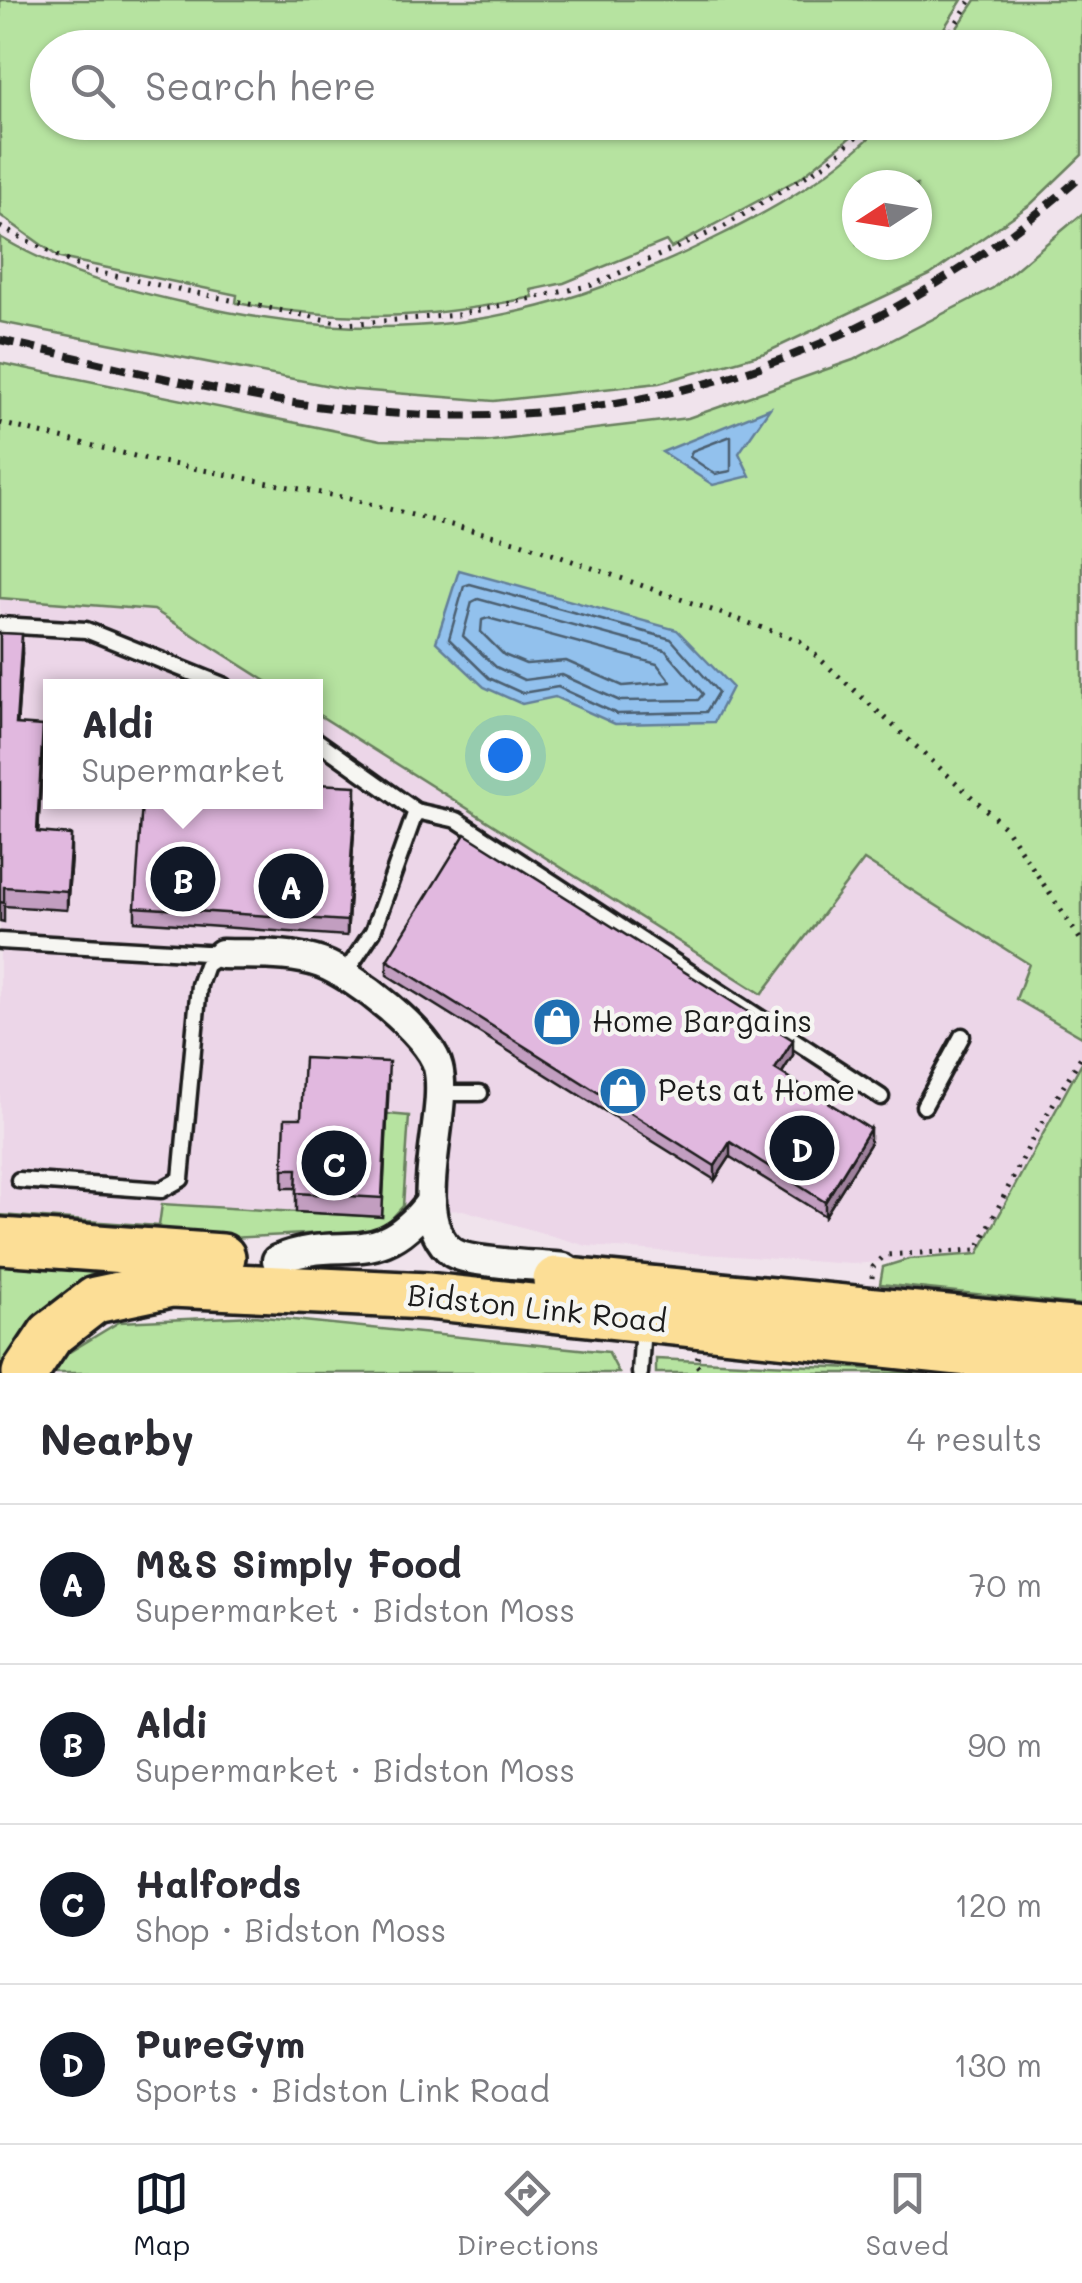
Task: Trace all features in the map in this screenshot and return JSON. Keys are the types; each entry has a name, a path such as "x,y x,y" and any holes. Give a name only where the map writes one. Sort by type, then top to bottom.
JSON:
{"main road":[{"name":"Bidston Link Road","path":"0,1241 590,1283 1082,1331"},
{"name":"Bidston Link Road","path":"26,1373 52,1334 95,1300 171,1284 427,1296 1082,1365"}],"street":[{"path":"222,954 302,958 344,975 429,1045 439,1069 431,1201 439,1240 455,1255 564,1268 590,1283"},
{"path":"277,1260 300,1250 380,1246 409,1231 431,1201"}],"lane":[{"path":"0,625 86,630 208,679"},
{"path":"323,745 416,810 457,820 881,1097"},
{"path":"344,975 372,930 416,810"},
{"path":"0,941 222,954"},
{"path":"19,1180 160,1190 181,1179 200,985 206,965 222,954"},
{"path":"924,1106 962,1036"},
{"path":"438,1093 480,1093"},
{"path":"640,1373 644,1320"}],"path":[{"path":"952,30 971,0"},
{"path":"0,227 86,270 346,324 457,315 592,285 725,226 830,161 853,140"},
{"path":"0,423 147,459 346,498 518,542 800,641 1006,828 1082,942"},
{"path":"872,1290 873,1267 885,1255 977,1250 1033,1138 1082,1055"},
{"path":"698,1356 695,1363 704,1373"}],"shaded area":[{"path":"0,598 154,610 263,679 43,679 43,809 323,809 323,716 762,994 864,860 1030,964 1016,999 1082,1037 1082,1062 977,1255 852,1264 587,1246 463,1210 160,1226 0,1215"}],"green space":[{"path":"0,0 962,0 943,30 30,30 30,140 847,140 800,178 671,248 666,241 564,283 531,290 533,297 455,310 384,316 314,313 236,303 237,295 60,258 0,215"},
{"path":"976,0 1082,0 1082,155 1031,204 930,275 765,353 659,383 494,401 345,389 0,322 0,237 90,278 258,317 392,327 520,311 648,269 715,238 805,188 867,140 1052,140 1052,30 956,30"},
{"path":"1082,214 1082,1037 1016,999 1029,964 864,860 762,994 323,717 323,679 263,679 154,610 0,598 0,363 381,440 484,442 688,418 853,360 993,288"},
{"path":"1082,1062 1082,1305 880,1284 883,1267 909,1259 978,1254"},
{"path":"387,1114 409,1116 403,1206 381,1230 156,1242 0,1230 0,1215 159,1226 162,1204 382,1217"},
{"path":"0,1258 193,1269 28,1336 0,1369"},
{"path":"254,1316 608,1352 619,1373 51,1373 58,1359 119,1322"},
{"path":"656,1359 962,1373 656,1373"}],"water":[{"path":"770,408 739,453 750,476 713,485 662,452"},
{"path":"459,570 677,630 732,687 714,722 615,724 555,697 522,704 484,687 436,642"}],"building":[{"path":"0,633 22,634 16,724 43,726 37,832 71,835 67,891 4,887 4,903 0,902"},
{"path":"323,784 356,786 347,921 135,907 142,809 323,809"},
{"path":"465,834 793,1040 775,1069 870,1129 825,1202 730,1142 715,1166 387,960"},
{"path":"304,1058 389,1062 382,1198 296,1193 297,1169 283,1169 285,1118 301,1118"}],"railway":[{"path":"0,340 213,388 341,409 446,415 547,412 644,398 738,374 828,340 916,296 1000,241 1082,176"}],"place":[{"name":"Aldi","path":"183,879"},
{"name":"M&S Simply Food","path":"291,886"},
{"name":"Home Bargains","path":"557,1022"},
{"name":"Pets at Home","path":"623,1091"},
{"name":"PureGym","path":"802,1148"},
{"name":"Halfords","path":"334,1163"}]}
